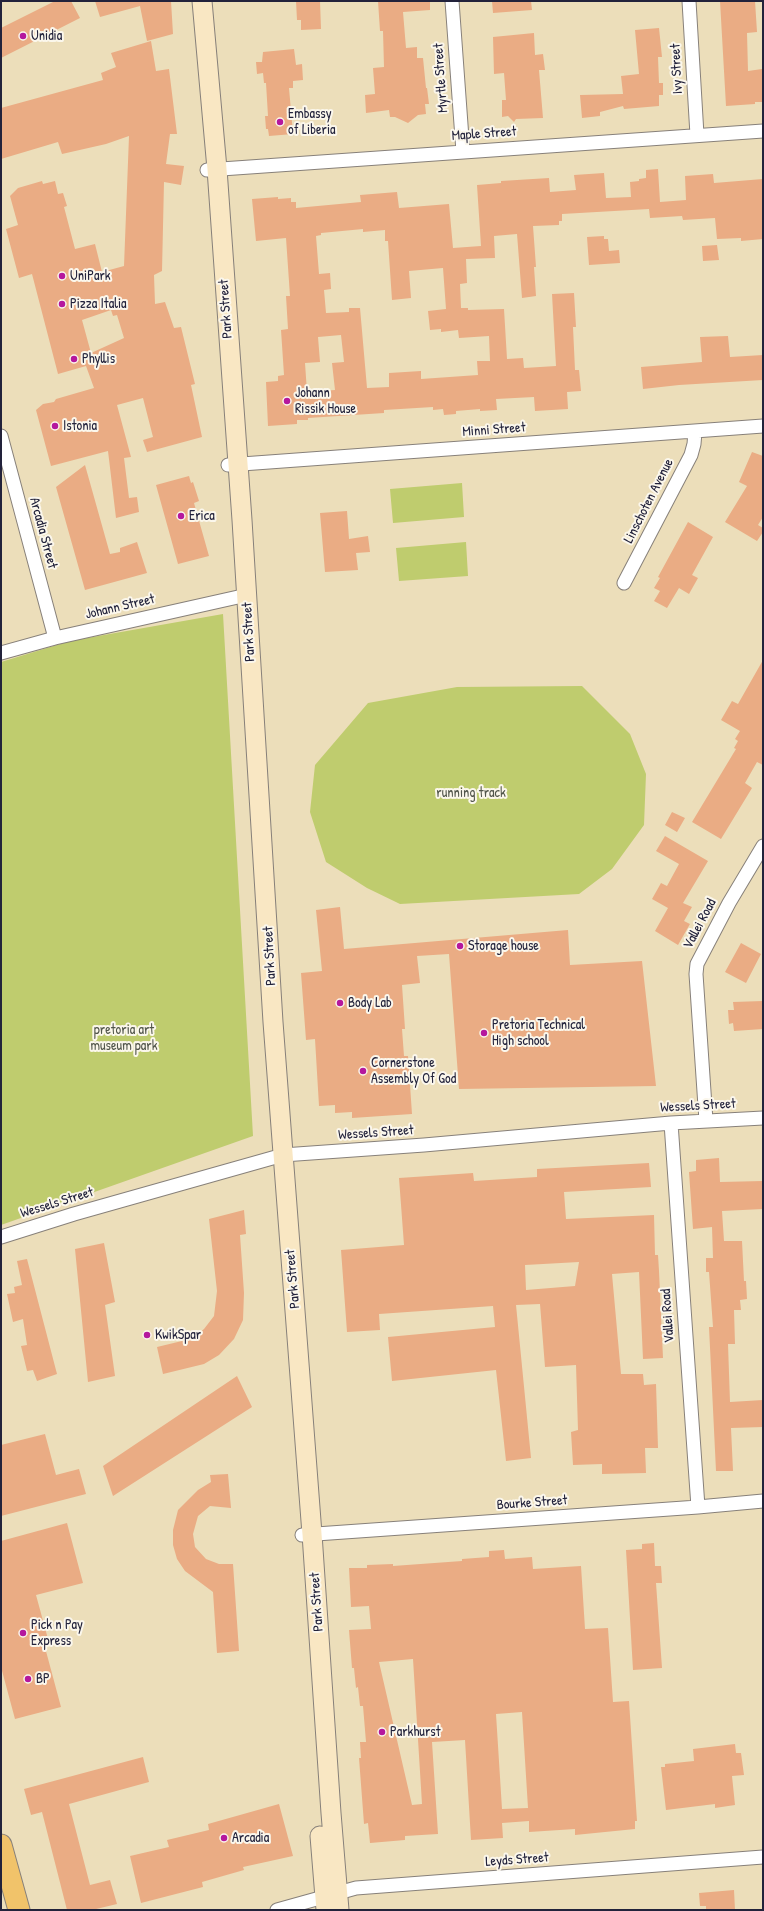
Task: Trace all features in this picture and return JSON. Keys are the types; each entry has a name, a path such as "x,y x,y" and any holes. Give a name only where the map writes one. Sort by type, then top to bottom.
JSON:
{"main road":[{"path":"1,1845 19,1910"}],"street":[{"name":"Park Street","path":"191,1 212,169"},
{"name":"Park Street","path":"202,1 241,596 253,843 254,912 261,1023 277,1156 307,1534 332,1903"},
{"name":"Myrtle Street","path":"452,1 463,152"},
{"name":"Ivy Street","path":"689,1 697,135"},
{"name":"Maple Street","path":"212,169 763,131"},
{"name":"Minni Street","path":"232,464 763,426"},
{"name":"Linschoten Avenue","path":"624,583 691,455 695,432"},
{"name":"Arcadia Street","path":"1,436 55,638"},
{"name":"Johann Street","path":"1,653 55,638 241,596"},
{"name":"Vallei Road","path":"706,1121 696,974 697,964 729,903 763,846"},
{"name":"Wessels Street","path":"1,1237 74,1214 277,1156 424,1145 671,1123 763,1118"},
{"name":"Vallei Road","path":"671,1123 698,1508"},
{"name":"Bourke Street","path":"307,1534 698,1508 763,1501"},
{"name":"Leyds Street","path":"277,1910 332,1903 356,1888 763,1857"}],"green space":[{"path":"462,483 464,517 393,523 390,489"},
{"path":"466,542 468,576 399,581 396,548"},
{"name":"pretoria art museum park","path":"223,614 253,1136 1,1225 1,662 70,641"},
{"name":"running track","path":"582,686 630,734 646,774 644,825 612,869 579,894 400,904 367,888 326,862 310,812 315,765 368,703 457,687"}],"building":[{"name":"Unidia","path":"55,1 71,1 80,18 1,58 1,28"},
{"path":"95,1 171,1 173,34 147,41 140,6 100,17"},
{"path":"296,1 320,1 321,29 301,30 301,20 297,20"},
{"path":"378,1 430,1 430,10 403,12 406,48 417,47 417,58 423,58 429,104 425,104 426,114 418,115 408,123 395,117 390,117 389,110 366,113 365,95 375,94 373,68 384,67 383,31 380,31"},
{"path":"492,1 531,1 532,10 493,13"},
{"path":"720,1 755,1 757,32 747,33 748,71 762,69 763,102 726,106"},
{"path":"659,28 662,57 658,57 659,83 663,83 663,95 659,95 659,106 624,109 623,106 600,112 600,116 582,118 580,95 623,94 621,76 639,74 635,30"},
{"path":"534,33 535,55 543,54 545,70 539,70 543,118 516,119 514,122 508,116 502,117 502,100 506,100 504,73 494,74 493,37"},
{"path":"151,41 156,71 169,69 177,134 170,134 166,164 184,166 181,185 164,182 162,271 154,275 155,304 165,302 174,328 181,327 195,384 191,385 202,437 147,452 143,440 153,437 143,398 117,405 131,457 124,458 129,498 137,497 139,512 116,518 108,451 51,466 36,410 43,404 54,402 56,399 94,388 86,366 58,374 32,274 19,278 6,229 18,225 10,196 18,188 42,181 43,184 55,181 58,194 63,193 67,206 64,207 75,249 95,244 102,272 124,266 129,136 106,144 62,154 58,142 1,159 1,108 103,80 101,73 116,67 111,53","holes":["111,310 113,316 117,315 124,338 91,353 82,320"]},
{"path":"294,49 296,65 302,64 303,80 293,81 293,88 289,88 293,134 269,136 268,129 266,129 265,116 268,116 266,83 264,83 263,73 257,74 256,62 262,62 263,52"},
{"path":"658,169 660,202 686,200 685,176 713,174 714,183 763,179 763,239 741,241 741,238 717,239 715,218 683,220 682,216 650,218 649,209 562,214 562,221 559,221 559,225 533,226 536,267 534,267 536,296 522,298 517,234 494,236 495,258 466,259 467,283 460,284 461,308 468,308 468,310 504,309 507,359 523,358 524,368 556,366 552,294 574,293 576,327 573,327 575,370 579,370 581,391 567,392 568,409 535,411 534,397 496,399 497,410 480,411 480,409 456,411 456,414 444,415 443,409 433,410 433,407 384,410 384,413 308,418 308,420 297,420 297,424 268,426 266,382 278,381 278,376 284,375 281,330 288,329 286,296 290,296 286,238 256,241 252,199 278,197 278,199 291,198 291,202 296,202 296,208 361,202 360,195 397,192 399,208 449,204 453,248 481,246 477,185 501,183 501,181 549,178 550,192 576,190 574,175 604,173 606,198 631,197 630,182 639,181 639,179 646,178 646,170","holes":["363,229 363,232 385,230 385,241 388,241 392,300 411,298 409,271 443,268 446,309 428,311 430,330 441,329 441,332 458,330 459,338 489,336 490,361 477,361 478,375 421,379 421,371 389,373 389,387 367,388 360,308 349,308 349,312 326,313 324,290 331,289 330,273 319,274 316,236 321,235 321,233","341,335 344,362 332,363 335,390 307,392 305,363 320,362 318,337"]},
{"path":"604,236 604,239 608,239 609,251 619,250 620,263 589,265 587,237"},
{"path":"717,245 719,260 703,261 702,246"},
{"path":"728,336 730,357 763,355 763,380 679,385 643,389 641,367 702,362 700,337"},
{"path":"752,452 763,456 763,517 758,525 763,528 763,532 757,541 725,522 747,486 739,482"},
{"path":"85,465 110,554 120,552 120,548 137,542 147,573 85,590 56,487"},
{"name":"Erica","path":"189,476 191,483 193,482 199,501 194,503 209,556 178,564 156,485"},
{"path":"347,511 349,539 368,536 370,552 356,553 358,570 325,572 320,513"},
{"path":"688,522 713,537 692,575 698,578 689,594 679,588 667,608 654,601 660,591 654,588 660,578 658,577"},
{"path":"763,660 763,765 757,762 745,783 752,788 721,839 692,822 736,749 734,748 738,741 735,739 740,731 721,720 732,701 738,704"},
{"path":"672,812 685,818 677,832 665,825"},
{"path":"665,836 708,861 683,903 692,907 684,921 690,924 678,945 655,931 668,908 652,899 661,883 667,886 679,864 656,851"},
{"path":"340,907 344,949 568,930 570,965 642,961 656,1086 459,1089 449,954 417,956 420,983 402,985 405,1029 402,1029 404,1056 408,1056 412,1114 352,1118 352,1112 335,1113 335,1105 319,1106 315,1039 306,1040 301,973 322,971 316,910"},
{"path":"741,943 761,954 746,983 725,972"},
{"path":"763,1001 763,1029 734,1031 733,1023 729,1024 728,1010 734,1010 733,1002"},
{"path":"719,1158 720,1182 763,1181 763,1209 722,1211 724,1241 742,1241 744,1281 746,1281 747,1299 740,1300 741,1310 734,1310 735,1344 728,1344 730,1402 763,1400 763,1427 731,1428 733,1471 716,1471 709,1327 713,1327 709,1272 706,1272 706,1258 713,1258 712,1227 693,1229 689,1172 696,1171 696,1160"},
{"path":"649,1163 651,1187 564,1192 566,1219 654,1215 655,1255 658,1255 663,1358 643,1359 639,1272 612,1274 621,1374 643,1374 644,1385 656,1384 658,1448 645,1448 646,1473 602,1474 602,1464 573,1465 571,1432 578,1430 576,1365 545,1367 540,1304 516,1305 531,1458 506,1461 496,1370 392,1381 388,1337 495,1327 493,1306 379,1314 380,1330 347,1332 341,1250 404,1245 399,1178 473,1173 474,1181 537,1177 537,1169","holes":["579,1262 575,1286 526,1290 525,1265"]},
{"path":"244,1210 246,1234 240,1235 244,1293 243,1320 234,1339 219,1355 204,1364 163,1374 157,1347 194,1337 204,1329 214,1316 217,1291 209,1219"},
{"path":"104,1243 115,1302 105,1305 115,1376 88,1382 75,1249"},
{"path":"27,1259 57,1374 37,1381 33,1370 27,1371 21,1346 27,1345 23,1319 13,1322 7,1294 15,1293 14,1287 22,1285 17,1261"},
{"path":"237,1376 252,1407 113,1496 103,1466"},
{"path":"45,1434 56,1475 79,1469 86,1494 1,1516 1,1445"},
{"path":"228,1474 231,1508 210,1506 198,1516 193,1534 195,1547 206,1559 219,1564 233,1564 239,1651 217,1653 213,1592 185,1571 177,1559 173,1545 173,1530 178,1510 198,1490 211,1482 210,1475"},
{"path":"67,1523 83,1583 36,1595 48,1639 43,1640 61,1707 15,1719 1,1667 1,1541"},
{"path":"654,1543 655,1566 661,1566 662,1583 656,1583 662,1668 633,1670 626,1550 642,1549 642,1544"},
{"path":"504,1550 505,1559 532,1557 533,1569 581,1566 585,1629 608,1628 613,1702 629,1701 637,1821 635,1821 635,1829 575,1835 575,1829 529,1832 529,1821 502,1823 503,1838 471,1840 465,1740 432,1742 438,1834 405,1836 405,1840 370,1843 368,1823 364,1824 359,1758 361,1758 360,1742 366,1742 363,1706 360,1706 354,1668 352,1668 349,1630 371,1629 369,1606 351,1607 349,1568 367,1568 367,1565 393,1564 393,1566 462,1561 462,1559 489,1557 489,1551","holes":["413,1659 422,1804 412,1805 379,1662","522,1712 528,1808 502,1809 496,1714"]},
{"path":"735,1744 736,1753 741,1753 744,1775 732,1776 735,1805 715,1808 715,1804 666,1810 661,1767 665,1767 665,1764 694,1761 693,1749"},
{"path":"143,1757 149,1782 69,1804 90,1885 110,1880 117,1904 92,1910 67,1910 42,1812 31,1815 24,1789"},
{"path":"279,1804 293,1856 243,1867 244,1870 202,1882 203,1887 141,1903 130,1856 169,1847 167,1840 209,1830 208,1824"},
{"path":"734,1890 735,1910 706,1910 706,1906 700,1906 699,1893"}],"place":[{"name":"Unidia","path":"23,36"},
{"name":"Embassy of Liberia","path":"280,122"},
{"name":"UniPark","path":"62,276"},
{"name":"Pizza Italia","path":"62,304"},
{"name":"Phyllis","path":"74,359"},
{"name":"Johann Rissik House","path":"287,401"},
{"name":"Istonia","path":"55,426"},
{"name":"Erica","path":"181,516"},
{"name":"Storage house","path":"460,946"},
{"name":"Body Lab","path":"340,1003"},
{"name":"Pretoria Technical High school","path":"484,1033"},
{"name":"Cornerstone Assembly Of God","path":"363,1071"},
{"name":"KwikSpar","path":"147,1335"},
{"name":"Pick n Pay Express","path":"23,1633"},
{"name":"BP","path":"28,1679"},
{"name":"Parkhurst","path":"382,1732"},
{"name":"Arcadia","path":"224,1838"}]}
